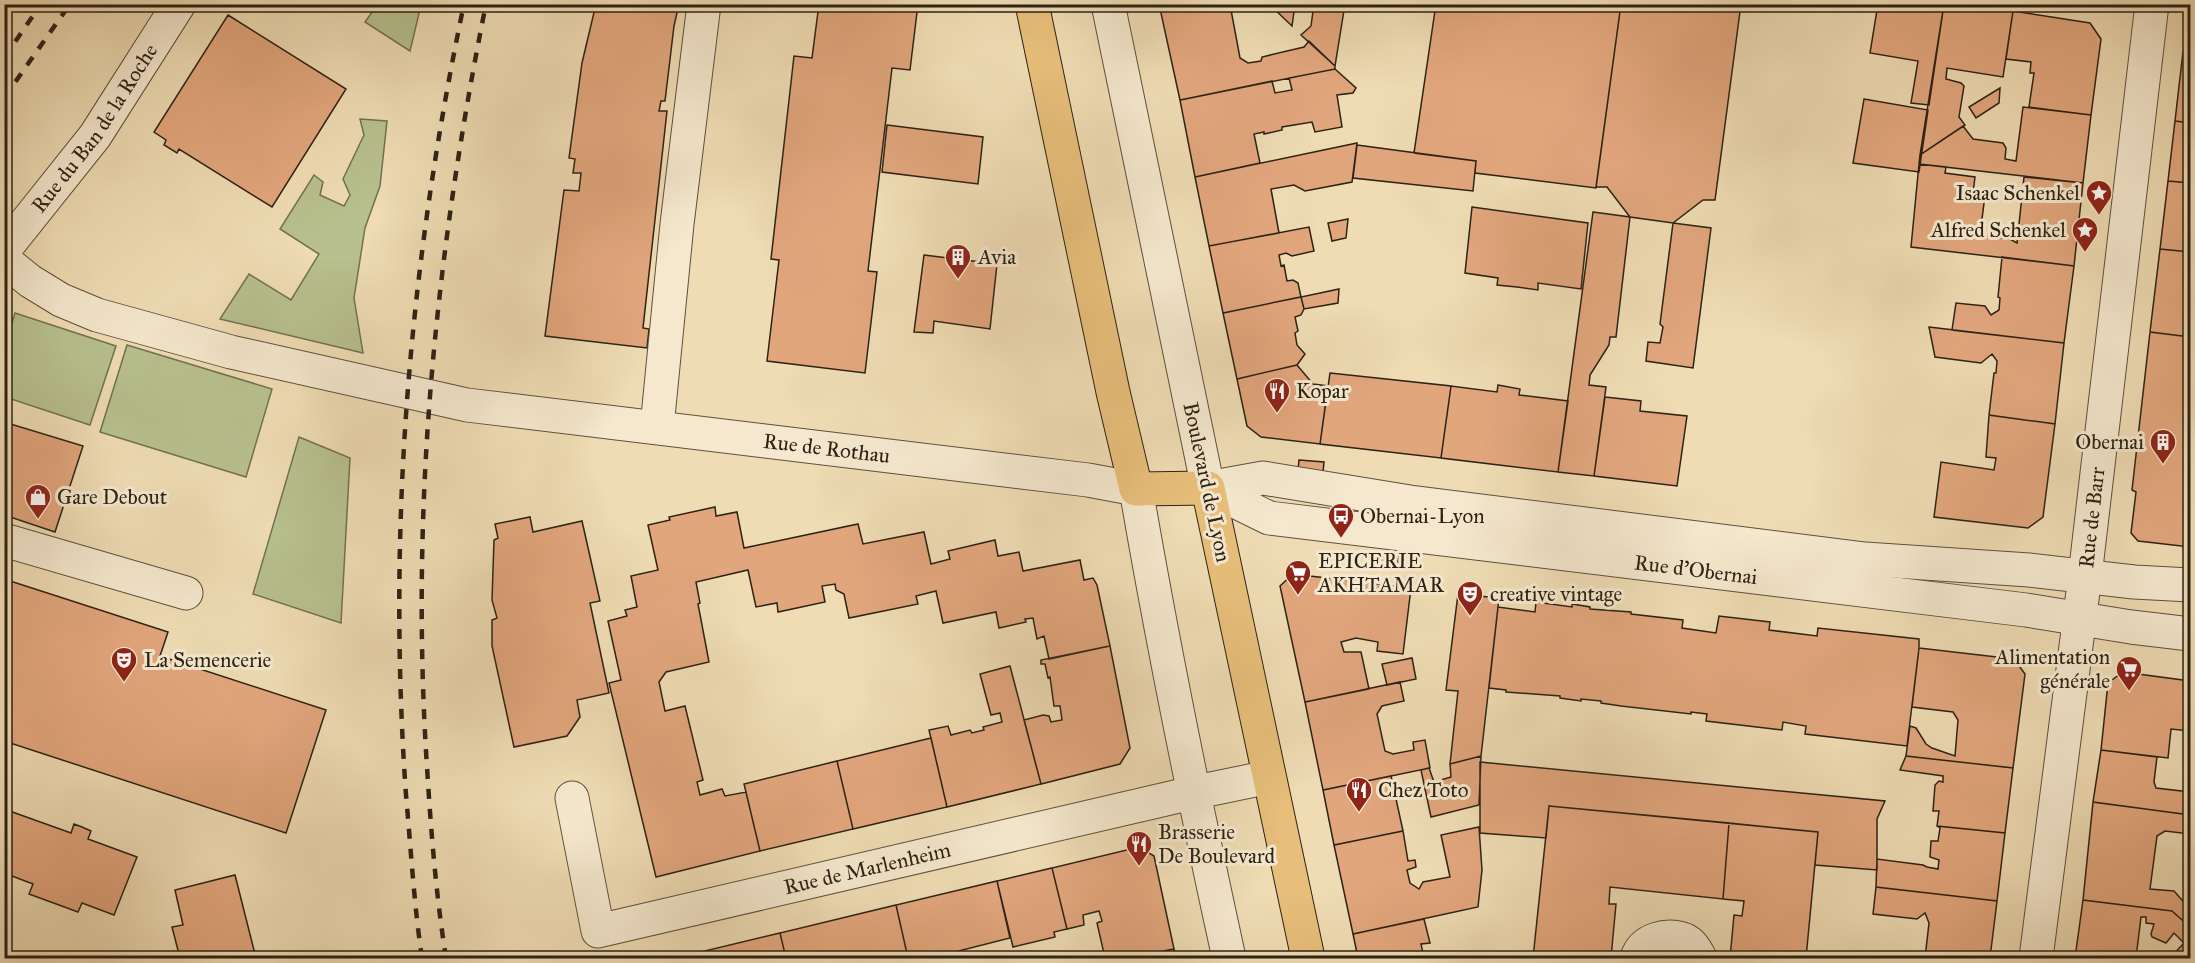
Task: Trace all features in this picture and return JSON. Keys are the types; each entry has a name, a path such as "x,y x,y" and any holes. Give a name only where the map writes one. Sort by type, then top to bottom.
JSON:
{"main road":[{"path":"1032,4 1113,392 1136,489"},
{"name":"Rue d'Obernai","path":"1136,489 1208,488"},
{"name":"Boulevard de Lyon","path":"1208,488 1308,958"}],"street":[{"name":"Rue du Ban de la Roche","path":"4,250 95,136 179,4"},
{"path":"657,427 677,224 704,4"},
{"name":"Boulevard de Lyon","path":"1108,4 1208,488"},
{"name":"Rue de Barr","path":"2036,958 2080,618 2152,4"},
{"name":"Rue de Rothau","path":"4,260 30,281 61,300 97,315 231,352 467,405 1088,480 1136,489"},
{"name":"Rue d'Obernai","path":"1208,488 1263,478 1410,502 1854,558 2190,585"},
{"name":"Rue d'Obernai","path":"1208,488 1269,518 2026,610 2190,634"},
{"path":"1136,489 1192,793 1229,958"},
{"path":"4,540 186,593"},
{"path":"2131,627 2190,621"},
{"name":"Rue de Marlenheim","path":"572,798 598,931 1269,777"},
{"path":"1637,958 1646,943 1658,939 1684,940 1694,947 1700,958"}],"green space":[{"path":"377,5 421,5 410,51 365,22"},
{"path":"360,119 387,121 380,186 365,228 354,298 363,353 220,319 249,274 291,300 319,254 280,229 314,175 323,182 320,195 344,206 350,195 343,179 364,135"},
{"path":"15,313 116,346 90,425 5,397 5,346"},
{"path":"127,345 272,389 246,477 100,432"},
{"path":"299,437 350,458 341,623 253,594"}],"building":[{"path":"596,4 679,4 674,26 665,101 661,101 659,111 667,111 643,328 649,329 647,348 545,336 564,190 579,191 581,173 573,173 575,159 569,158 582,63"},
{"path":"819,4 918,4 910,70 892,68 868,271 877,272 865,373 767,361 779,260 771,259 794,56 812,58"},
{"path":"1159,4 1269,4 1231,10 1240,58 1248,63 1261,61 1262,57 1304,47 1309,41 1335,66 1335,69 1180,100"},
{"path":"1269,4 1295,4 1292,26"},
{"path":"1314,4 1345,4 1335,66 1301,35 1311,26"},
{"path":"1436,4 1621,4 1596,188 1475,173 1476,161 1414,153"},
{"path":"1621,4 1741,4 1715,200 1703,200 1673,223 1630,217 1607,187 1596,187"},
{"path":"1878,4 1944,4 1929,105 1911,103 1918,61 1870,53"},
{"path":"1944,4 1972,4 2013,11 2003,77 1947,68 1946,79 1964,86 1959,117 1965,125 1920,155"},
{"path":"2013,11 2090,23 2101,39 2091,115 2029,107 2034,73 2030,73 2031,62 2006,59"},
{"path":"228,15 346,89 272,207 179,149 177,153 164,145 166,140 154,132"},
{"path":"2190,46 2190,123 2175,121 2183,52"},
{"path":"1335,69 1356,88 1353,93 1337,95 1342,127 1315,132 1312,122 1282,127 1282,130 1264,134 1264,132 1254,134 1260,163 1195,177 1180,100 1272,81 1275,93 1292,90 1289,78"},
{"path":"2000,88 1999,103 1976,118 1969,107"},
{"path":"1864,99 1928,110 1919,172 1853,163"},
{"path":"2023,107 2091,115 2083,183 1919,164 1920,155 1963,126 1973,139 2003,143 2006,148 2005,159 2016,161"},
{"path":"2175,121 2190,123 2190,183 2168,181"},
{"path":"887,125 983,137 978,184 882,172"},
{"path":"1357,143 1352,182 1305,191 1294,185 1271,189 1279,233 1209,246 1195,177"},
{"path":"1357,145 1476,161 1473,191 1353,178"},
{"path":"1919,164 1946,167 1945,173 1975,177 1973,193 1985,195 1980,235 2010,239 2017,243 2024,177 2083,183 2074,266 1911,247"},
{"path":"2168,181 2190,183 2190,252 2160,249"},
{"path":"1472,207 1588,223 1581,289 1538,283 1538,290 1497,285 1498,278 1465,273"},
{"path":"1593,212 1630,217 1616,337 1610,337 1609,345 1590,375 1589,385 1606,387 1594,476 1558,472"},
{"path":"1348,219 1346,238 1332,241 1328,223"},
{"path":"1673,223 1711,228 1693,368 1646,361 1648,342 1660,343 1663,327 1660,324"},
{"path":"1309,227 1314,251 1292,256 1286,253 1279,255 1281,266 1284,265 1287,281 1293,280 1298,283 1301,297 1223,313 1209,246"},
{"path":"2160,249 2190,252 2190,337 2150,332"},
{"name":"Avia","path":"924,255 997,264 990,329 934,321 933,333 914,332"},
{"path":"2002,257 2074,266 2064,343 1952,330 1956,303 1985,306 1991,315 1999,310"},
{"path":"1339,289 1338,303 1304,309 1301,297"},
{"path":"1301,297 1304,309 1301,315 1295,317 1298,331 1295,333 1297,345 1305,354 1297,365 1237,379 1223,313"},
{"path":"1929,327 2064,343 2055,424 1989,415 1997,361 1992,354 1981,363 1935,357"},
{"name":"Obernai","path":"2150,332 2190,337 2190,547 2138,541 2131,533 2136,492 2132,490"},
{"path":"1297,365 1313,384 1328,386 1320,444 1261,437 1247,426 1237,379"},
{"path":"1330,373 1451,386 1441,458 1320,444"},
{"path":"1498,385 1520,389 1519,395 1568,401 1558,472 1441,458 1451,386 1497,392"},
{"path":"1605,397 1641,401 1640,411 1687,416 1677,486 1594,476"},
{"path":"1989,415 2055,424 2043,517 2028,528 1934,517 1941,462 1994,470 1996,458 1986,457"},
{"path":"4,422 83,446 55,532 4,515"},
{"path":"1299,460 1324,462 1323,472 1298,470"},
{"path":"715,507 716,516 737,512 744,548 858,524 863,544 924,532 931,564 950,559 948,551 995,540 998,556 1019,552 1023,571 1080,560 1084,580 1093,578 1097,585 1110,646 1049,659 1044,636 1037,639 1033,618 1025,619 1026,622 999,628 996,612 943,623 936,591 916,596 918,604 849,618 844,594 836,590 835,584 822,586 825,602 778,612 777,603 756,607 748,570 696,582 709,662 666,672 659,682 665,711 685,706 703,780 697,782 700,795 722,789 725,796 746,792 760,851 656,877 609,683 621,680 608,621 627,616 625,610 637,607 631,576 658,570 648,525 670,520 669,517"},
{"path":"530,517 533,532 582,521 600,601 590,603 609,693 577,700 580,717 567,736 514,747 492,646 492,620 497,618 492,600 494,540 498,538 495,524"},
{"path":"1374,553 1399,554 1398,564 1373,562"},
{"path":"1293,574 1411,588 1403,654 1377,651 1378,642 1356,638 1341,642 1344,652 1361,652 1369,689 1305,702 1280,586"},
{"name":"La Semencerie","path":"4,579 168,632 160,656 326,710 286,833 4,741"},
{"path":"1458,594 1499,598 1481,756 1450,764 1458,691 1446,690"},
{"path":"1536,602 1572,607 1572,604 1590,607 1590,609 1631,612 1631,614 1683,620 1682,628 1716,633 1719,616 1770,622 1769,630 1817,636 1818,628 1919,639 1907,746 1805,734 1806,726 1783,722 1782,730 1706,721 1707,714 1621,706 1601,703 1601,701 1581,699 1581,701 1560,698 1560,696 1506,692 1506,690 1489,688 1498,607 1535,612"},
{"path":"1110,646 1130,748 1120,764 1041,784 1024,720 1043,715 1049,716 1051,722 1062,720 1060,706 1054,706 1050,677 1048,678 1045,664 1041,664 1041,660"},
{"path":"1919,648 2014,659 2025,674 2013,768 1906,756 1910,726 1916,728 1926,744 1932,748 1955,756 1958,720 1953,712 1912,707"},
{"path":"1412,658 1416,679 1387,685 1382,664"},
{"path":"1010,666 1041,784 947,807 929,730 948,726 951,735 970,730 972,733 984,730 983,727 1002,722 1000,713 991,715 980,674"},
{"path":"2123,672 2190,681 2190,731 2171,729 2168,758 2101,750 2108,683"},
{"path":"1400,682 1404,701 1382,706 1377,714 1385,751 1393,754 1414,750 1413,742 1425,740 1430,768 1323,790 1305,702"},
{"path":"931,738 947,807 853,829 837,761"},
{"path":"2101,750 2157,757 2154,782 2156,788 2190,792 2190,815 2093,802"},
{"path":"1481,756 1479,805 1431,817 1421,770 1429,768 1434,782 1451,777 1450,764"},
{"path":"1906,756 2013,768 2005,833 1937,826 1939,811 1933,811 1935,785 1939,781 1943,782 1943,776 1900,770"},
{"path":"837,761 853,829 760,851 744,784"},
{"path":"1480,762 1885,801 1877,819 1877,870 1815,865 1818,832 1549,806 1546,838 1480,833"},
{"path":"1391,776 1403,831 1334,845 1323,790"},
{"path":"2093,802 2190,815 2190,834 2165,831 2157,836 2150,889 2174,891 2190,909 2190,927 2172,911 2083,900"},
{"path":"1549,806 1729,823 1723,899 1610,887 1609,904 1616,904 1611,958 1533,958"},
{"path":"4,809 71,833 74,824 91,831 88,839 137,857 114,915 82,903 78,912 29,894 33,884 4,873"},
{"path":"1729,823 1818,832 1806,958 1730,958 1734,915 1742,916 1744,901 1723,899"},
{"path":"1937,826 2005,833 1997,901 1876,887 1877,859 1938,869 1939,860 1930,857 1931,841 1938,841 1940,828"},
{"path":"1479,827 1482,870 1478,907 1353,934 1334,845 1403,831 1408,861 1415,860 1416,867 1407,870 1410,883 1419,889 1423,882 1450,877 1441,835"},
{"path":"1139,847 1154,856 1174,949 1128,958 1105,958 1097,923 1102,921 1099,911 1083,915 1084,925 1067,929 1052,868"},
{"path":"1052,868 1067,929 1054,932 1055,937 1013,947 997,881"},
{"path":"235,875 256,958 180,958 172,927 183,925 175,890"},
{"path":"997,881 1010,938 931,958 908,958 896,905"},
{"path":"1876,887 1997,901 1990,958 1925,958 1929,923 1925,913 1917,919 1873,914"},
{"path":"2083,900 2172,911 2190,927 2190,958 2170,958 2184,943 2174,933 2166,943 2152,937 2154,924 2146,923 2146,917 2141,917 2136,958 2075,958"},
{"path":"896,905 908,958 786,958 780,933"},
{"path":"1424,919 1430,943 1421,944 1424,958 1358,958 1353,934"},
{"path":"780,933 786,958 689,958 688,955"},
{"path":"1174,949 1176,958 1128,958"}],"railway":[{"path":"4,58 41,4"},
{"path":"4,98 70,4"},
{"path":"422,958 406,795 401,695 399,596 402,497 407,398 416,299 429,200 464,4"},
{"path":"446,958 439,911 427,767 422,575 425,479 440,289 468,99 486,4"}],"place":[{"name":"Isaac Schenkel","path":"2099,216"},
{"name":"Alfred Schenkel","path":"2085,253"},
{"name":"Avia","path":"958,280"},
{"name":"Kopar","path":"1277,414"},
{"name":"Obernai","path":"2163,465"},
{"name":"Gare Debout","path":"38,520"},
{"name":"Obernai-Lyon","path":"1341,539"},
{"name":"EPICERIE AKHTAMAR","path":"1298,596"},
{"name":"creative vintage","path":"1470,617"},
{"name":"La Semencerie","path":"124,683"},
{"name":"Alimentation générale","path":"2129,692"},
{"name":"Chez Toto","path":"1359,813"},
{"name":"Brasserie De Boulevard","path":"1139,867"}]}
